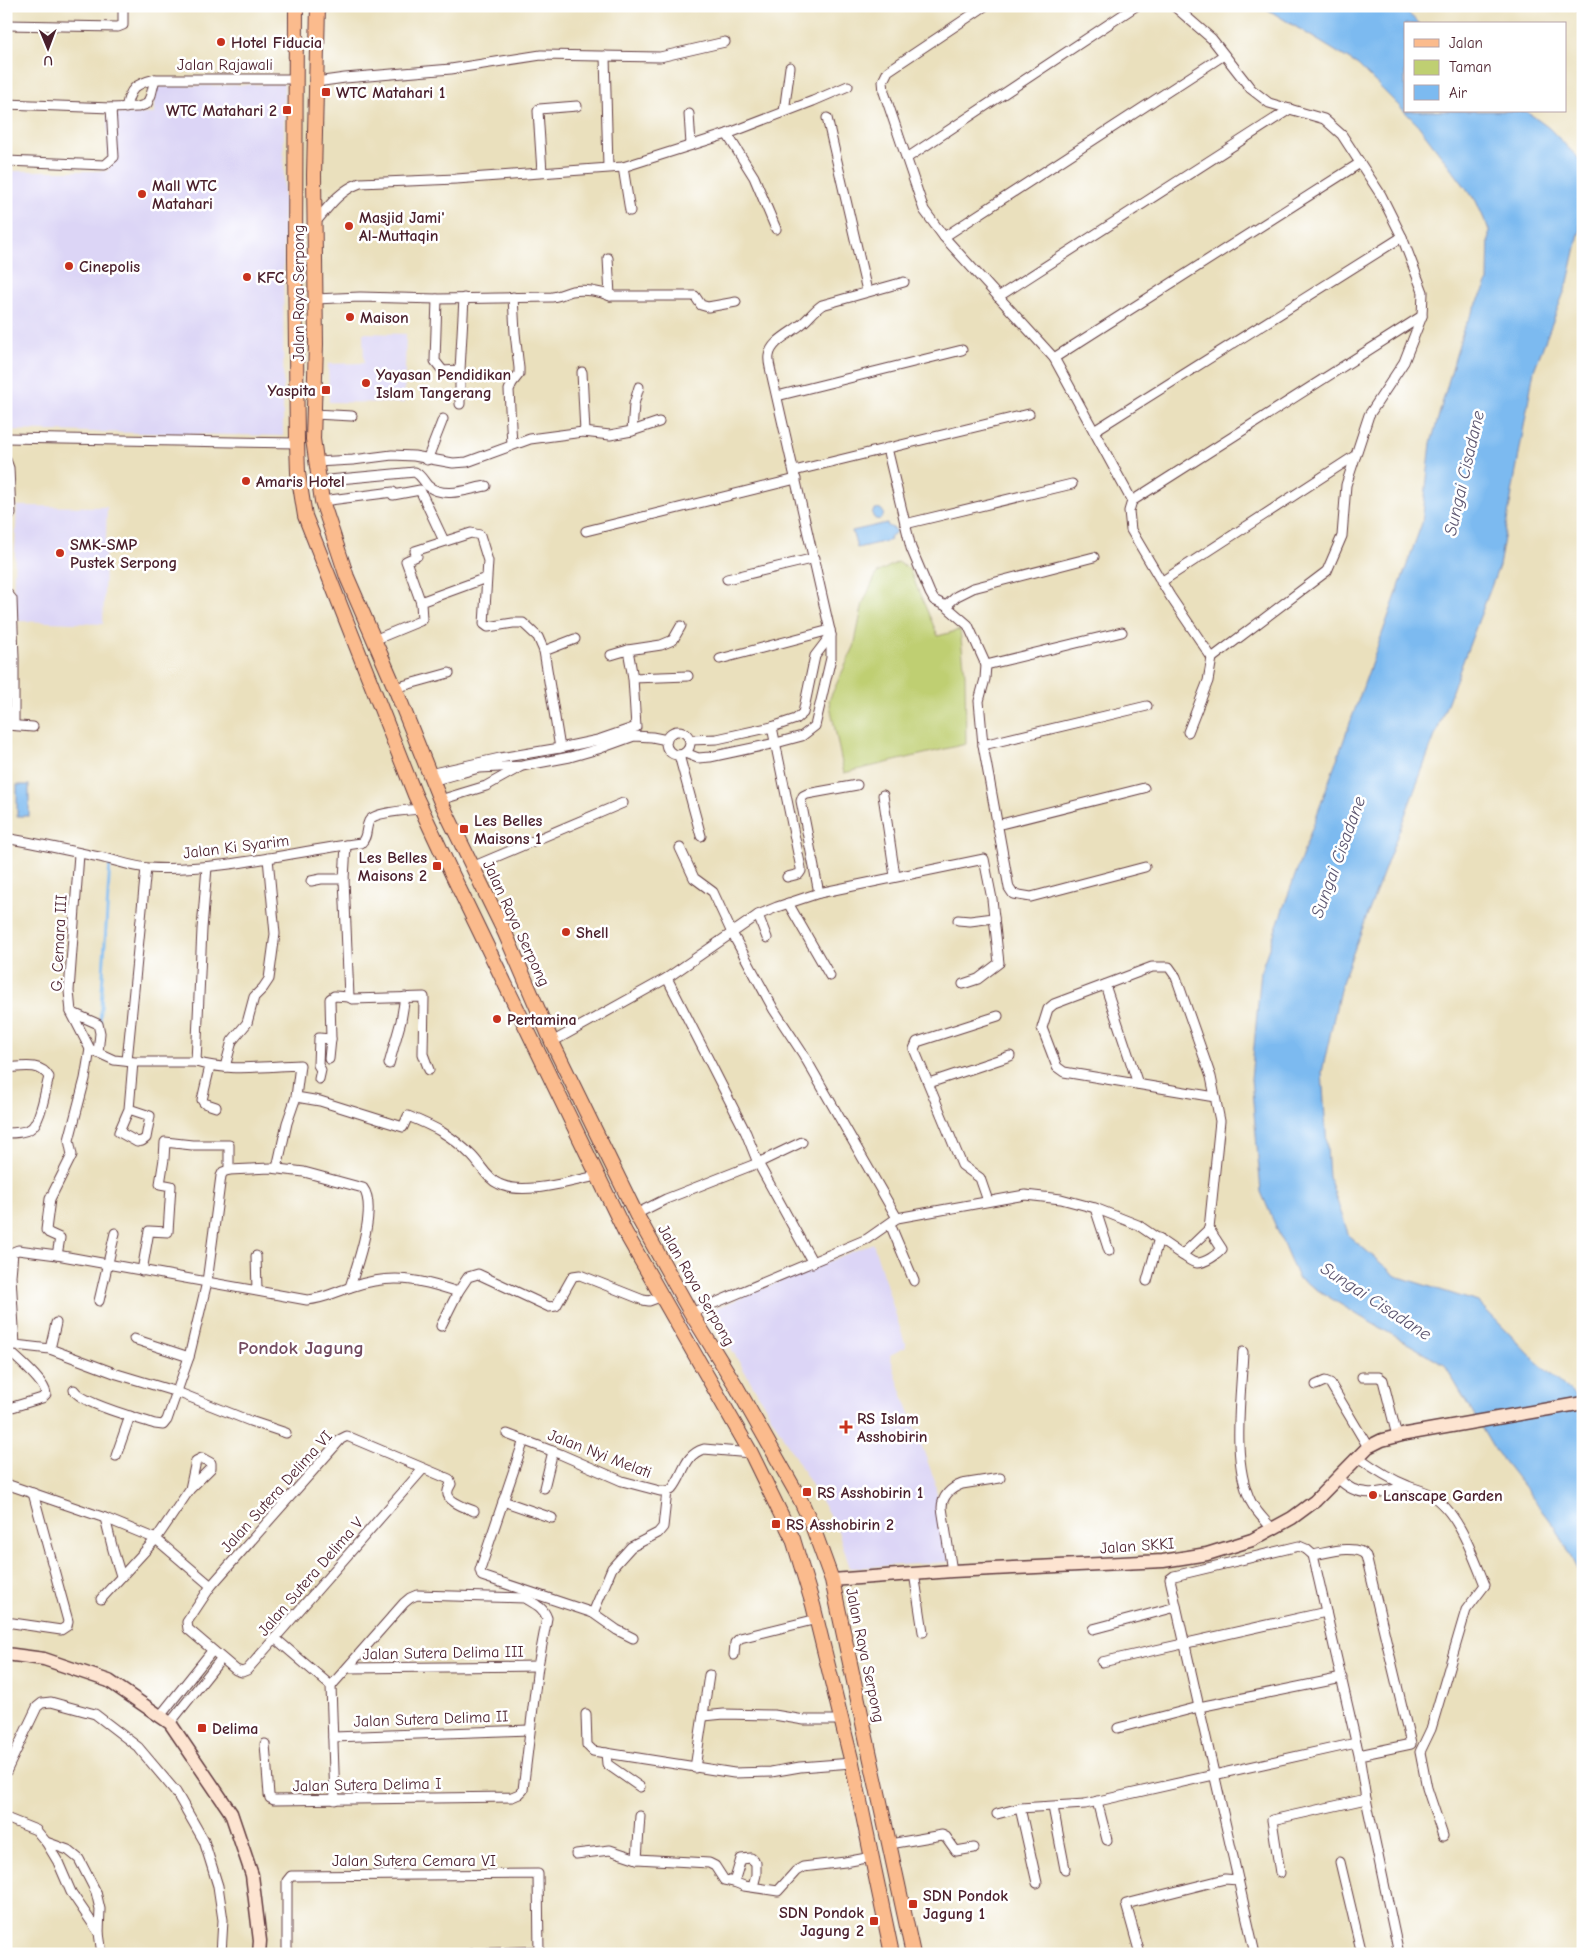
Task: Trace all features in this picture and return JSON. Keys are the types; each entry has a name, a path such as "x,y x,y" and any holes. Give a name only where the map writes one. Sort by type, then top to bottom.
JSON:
{"main road":[{"name":"Jalan Raya Serpong","path":"296,6 297,443 298,473 305,516 422,809 625,1232 660,1297 751,1453 793,1539 805,1572 852,1763 892,1954"},
{"name":"Jalan Raya Serpong","path":"318,6 314,175 316,366 313,439 322,501 347,577 395,688 440,800 505,934 552,1042 636,1214 691,1314 800,1499 812,1525 832,1580 913,1954"},
{"path":"296,365 316,366"},
{"path":"396,745 415,739"},
{"name":"Jalan SKKI","path":"832,1580 914,1573 1163,1561 1207,1554 1273,1530 1315,1501 1368,1447 1401,1435 1583,1403"},
{"path":"740,1433 758,1426"},
{"path":"6,1654 44,1659 108,1681 165,1720 231,1813 252,1874 260,1941 259,1954"}],"street":[{"path":"6,25 118,27 124,22 123,6"},
{"path":"985,6 888,71 884,78 884,92 924,210 944,237 1054,358 1132,501"},
{"path":"907,158 1136,6"},
{"path":"1174,6 1212,39 1251,89 1269,103 1324,119 1342,135 1381,195 1402,237 1423,292 1422,316 1404,362 1369,415 1346,485 1342,536 1327,572 1212,658 1208,681 1188,732"},
{"path":"1576,6 1583,11"},
{"path":"316,82 451,69 541,55 660,57 725,42"},
{"path":"605,56 608,167"},
{"path":"944,237 1224,56"},
{"path":"784,112 790,67"},
{"name":"Jalan Rajawali","path":"126,108 129,95 134,88 142,82 155,79 295,79"},
{"name":"Jalan Rajawali","path":"6,104 111,108 138,107 147,104 152,95 155,79"},
{"path":"315,223 341,193 347,188 360,183 623,167 727,134 848,86"},
{"path":"542,172 539,109 577,106"},
{"path":"6,161 105,165 114,157 111,108"},
{"path":"998,297 1290,109"},
{"path":"689,114 691,145"},
{"path":"827,118 867,291"},
{"path":"727,134 754,177 776,229"},
{"path":"1054,358 1360,163"},
{"path":"623,167 630,211"},
{"path":"1094,431 1402,237"},
{"path":"608,258 610,296"},
{"path":"682,754 690,748 690,740 684,732 678,731 669,736 666,740 666,746 674,754 698,758 710,757 802,736 815,726 830,658 831,633 769,355 773,347 782,338 801,325 822,305 904,282"},
{"path":"316,300 360,297 437,299 512,296 552,297 564,296 573,291 596,292 610,296 695,296 701,305 708,308 736,302"},
{"path":"512,296 514,333 519,368 519,374 509,390 512,445"},
{"path":"460,404 464,298"},
{"path":"437,299 435,361 437,366 443,371 460,370"},
{"path":"1212,658 1161,582 1131,530 1129,511 1132,501 1422,316"},
{"path":"777,396 962,350"},
{"path":"582,372 585,432"},
{"path":"632,431 634,404 639,387"},
{"path":"314,414 352,416"},
{"path":"586,531 795,475 887,448 1029,414"},
{"path":"427,460 443,419"},
{"path":"316,462 392,455 414,456 427,460 454,463 467,462 530,439 585,432 605,435 632,431 659,422"},
{"path":"6,438 297,443"},
{"path":"887,448 911,548 930,593 934,600 946,606 968,625 986,666 985,680 979,701 983,745 1009,888 1013,894 1032,897 1145,867"},
{"path":"1161,582 1356,455"},
{"path":"6,460 9,468 11,514 7,519"},
{"path":"318,481 415,472 424,478 427,485 440,492 452,492 486,486"},
{"path":"905,524 1072,484"},
{"path":"322,501 393,492 394,495 420,490 444,541"},
{"path":"374,640 422,619 421,603 406,561 416,556 414,551 471,533 480,535 488,561 484,624 488,627 523,623 538,637 544,651 560,748"},
{"path":"946,606 957,596 973,588 1094,557"},
{"path":"727,579 815,558"},
{"path":"421,603 439,594 486,578"},
{"path":"7,593 12,600 10,725 32,727"},
{"path":"611,655 673,640 682,626"},
{"path":"986,666 1122,632"},
{"path":"720,659 831,633"},
{"path":"690,740 717,740 772,727 796,719 803,713 815,656 831,633"},
{"path":"544,651 576,639"},
{"path":"431,778 500,758 598,740 636,726 633,678 628,650"},
{"path":"395,688 449,673"},
{"path":"633,678 688,676"},
{"path":"983,745 1147,706"},
{"path":"772,727 801,868 799,874 787,877"},
{"path":"431,778 479,768 522,766 588,752 634,736 666,740"},
{"path":"682,754 701,836"},
{"path":"440,800 486,786 522,766"},
{"path":"819,893 801,801 803,796 807,794 857,785"},
{"path":"997,824 1144,788"},
{"path":"883,795 895,876"},
{"path":"472,867 623,803"},
{"name":"Jalan Ki Syarim","path":"6,838 146,868 207,867 362,842 366,836 368,823 374,816 422,809"},
{"path":"346,845 344,879 349,997"},
{"path":"680,848 694,878 713,892 732,933 774,1010 803,1054 893,1221 914,1281"},
{"name":"G. Cemara III","path":"79,854 69,991 71,1012 94,1051"},
{"path":"225,1067 232,1041 247,1023 254,997 264,988 269,978 275,934 268,858"},
{"path":"552,1042 667,978 758,915 819,893 984,859 999,963 978,979 962,984"},
{"path":"196,1062 202,929 207,867"},
{"path":"129,1109 130,1062 146,868"},
{"path":"311,882 321,879 344,879"},
{"path":"788,903 830,976"},
{"path":"758,915 767,938"},
{"path":"958,920 970,921 994,918"},
{"path":"691,1314 867,1239 893,1221 1025,1195 1043,1196 1095,1208 1138,1224 1195,1263 1200,1263 1218,1255 1222,1249 1221,1245 1210,1229 1220,1121 1216,1098 1211,1077 1176,977 1169,967 1152,967 1051,1006 1046,1014 1042,1028 1057,1067 1064,1072 1216,1098"},
{"path":"667,978 742,1126 758,1163 813,1263"},
{"path":"1105,984 1138,1084"},
{"path":"329,1059 331,1038 330,999 334,996 352,999 424,997 423,1054 429,1070"},
{"path":"389,1064 401,1021 405,997"},
{"path":"57,1255 60,1238 46,1231 50,1214 49,1203 72,1156 69,1140 100,1032 98,1024 71,1012"},
{"path":"988,1201 980,1178 962,1165 914,1049 917,1042 998,1016"},
{"path":"319,1079 321,1070 318,1065 319,1038 331,1038"},
{"path":"94,1051 114,1060 130,1062 196,1062 210,1066 225,1067 300,1065 296,1096 287,1123 277,1168"},
{"path":"929,1083 1010,1056"},
{"path":"210,1066 202,1100 204,1103 216,1107"},
{"path":"6,1068 39,1067 49,1077 38,1122 32,1128 22,1132 6,1133"},
{"path":"296,1096 403,1127 408,1116 427,1124 444,1132 460,1145 499,1184 515,1188 534,1188 598,1176"},
{"path":"142,1271 149,1231 168,1232 171,1186 160,1184 164,1142 192,1145 229,1145 229,1170"},
{"path":"636,1214 666,1199 758,1163 802,1142"},
{"path":"74,1390 77,1395 92,1403 130,1416 155,1424 163,1424 167,1420 189,1357 207,1282 223,1172 229,1170 277,1168 304,1172 363,1188 367,1193 365,1240 350,1287"},
{"path":"1095,1208 1109,1251"},
{"path":"1182,1255 1210,1229"},
{"path":"99,1301 115,1232"},
{"path":"1147,1282 1159,1238"},
{"path":"286,1433 177,1392 117,1374 50,1349 16,1345 11,1276 13,1252 18,1250 57,1255 307,1300 329,1296 350,1287 380,1279 398,1278 429,1283 458,1292"},
{"path":"256,1256 258,1290"},
{"path":"440,1326 468,1277 478,1274 549,1307 556,1306 573,1276 580,1275 643,1300 649,1301 660,1297"},
{"path":"50,1349 56,1323"},
{"path":"134,1339 189,1357"},
{"path":"6,1348 46,1389 46,1394 42,1398 6,1409"},
{"path":"1243,1352 1239,1445 1244,1479 1252,1505 1273,1530"},
{"path":"1362,1377 1379,1377 1383,1380 1401,1435"},
{"path":"1316,1385 1325,1381 1330,1383 1368,1447"},
{"path":"116,1456 130,1416"},
{"name":"Jalan Nyi Melati","path":"508,1434 622,1480 660,1491 667,1491 672,1488 686,1462 698,1450 751,1453"},
{"name":"Jalan Sutera Delima VI","path":"212,1652 186,1626 187,1622 211,1586 341,1439 346,1436 449,1479 451,1484 447,1492 448,1496 474,1511"},
{"path":"524,1440 480,1570 482,1576 593,1613 633,1638"},
{"path":"544,1488 553,1451"},
{"path":"1358,1457 1375,1470 1407,1486 1430,1494 1450,1514 1461,1531 1485,1585 1466,1610 1430,1729 1420,1752 1427,1788 1443,1836"},
{"name":"Jalan Sutera Delima V","path":"212,1652 236,1670 242,1672 247,1670 424,1469"},
{"path":"952,1571 942,1508 944,1498 956,1486 1000,1478"},
{"path":"1338,1478 1351,1490 1360,1492 1389,1491 1407,1486"},
{"path":"6,1484 105,1518 156,1539 211,1586"},
{"path":"101,1599 156,1539 190,1489"},
{"path":"593,1613 612,1568 631,1547 658,1533 663,1527 667,1491"},
{"path":"6,1622 61,1630 67,1626 68,1622 33,1492"},
{"path":"504,1501 552,1518"},
{"path":"105,1518 121,1576"},
{"path":"1255,1954 1170,1578 1300,1546 1313,1556 1359,1755 1366,1799 1399,1954"},
{"path":"1313,1556 1338,1550 1358,1550 1366,1556 1411,1744 1359,1755"},
{"path":"914,1573 923,1632"},
{"path":"335,1800 331,1686 404,1603 417,1595 525,1598 545,1611 547,1618 529,1730"},
{"path":"1093,1629 1176,1607"},
{"path":"1102,1662 1326,1612"},
{"path":"734,1655 735,1643 740,1638 817,1620"},
{"path":"276,1639 331,1686"},
{"path":"165,1720 212,1652"},
{"path":"165,1720 221,1659"},
{"name":"Jalan Sutera Delima III","path":"348,1668 538,1666"},
{"path":"695,1768 709,1676"},
{"path":"1118,1728 1199,1707 1342,1678"},
{"path":"6,1772 37,1707 42,1703 51,1702 95,1714 138,1747 176,1792 204,1841 218,1886 223,1920 221,1954"},
{"path":"586,1714 587,1745 593,1751 734,1773 771,1772 800,1767 852,1763"},
{"path":"704,1716 724,1714 774,1715 804,1720 841,1720"},
{"name":"Jalan Sutera Delima II","path":"333,1736 529,1730"},
{"name":"Jalan Sutera Delima I","path":"265,1744 270,1798 274,1800 512,1797 523,1790 529,1730"},
{"path":"998,1814 1020,1808 1053,1807 1097,1801 1356,1743"},
{"path":"606,1753 607,1764 640,1787"},
{"path":"1280,1873 1272,1820 1274,1818 1366,1799"},
{"path":"1097,1801 1108,1840"},
{"path":"1053,1807 1065,1869"},
{"path":"1020,1808 1037,1883"},
{"path":"637,1859 640,1816"},
{"path":"6,1818 36,1830 46,1842 58,1862 71,1892 99,1933"},
{"path":"890,1844 942,1834 956,1850 974,1848"},
{"path":"46,1842 68,1850 79,1859 96,1892 100,1909 99,1933 102,1954"},
{"path":"576,1854 610,1850 637,1859 709,1863 715,1866 722,1878 753,1887 778,1891 796,1871 803,1867 872,1857"},
{"path":"734,1882 741,1860 752,1858 756,1863 753,1887"},
{"path":"1340,1862 1362,1954"},
{"name":"Jalan Sutera Cemara VI","path":"290,1954 287,1949 287,1881 290,1876 538,1874 539,1952"},
{"path":"1140,1954 1126,1904 1225,1878 1238,1880"},
{"path":"470,1954 539,1952"}],"shaded area":[{"path":"194,6 287,6 287,9 191,8"},
{"path":"284,84 283,436 6,430 6,171 108,171 107,114 154,114 156,87"},
{"name":"Yayasan Pendidikan Islam Tangerang","path":"363,333 406,334 404,403 329,402 328,364 364,363"},
{"name":"SMK-SMP Pustek Serpong","path":"17,506 107,507 103,624 19,621 13,599"},
{"name":"RS Islam Asshobirin","path":"873,1243 906,1347 890,1355 934,1479 950,1562 850,1568 837,1528 709,1311"}],"green space":[{"path":"898,562 909,569 938,636 960,630 965,674 966,744 844,773 829,700 854,647 863,603 877,573"}],"water":[{"path":"1262,6 1400,6 1418,22 1404,22 1404,111 1358,65"},
{"name":"Sungai Cisadane","path":"1405,112 1527,112 1549,128 1583,163 1580,229 1568,282 1534,370 1499,566 1341,985 1322,1072 1329,1177 1349,1236 1396,1276 1478,1302 1537,1362 1583,1403 1583,1581 1556,1528 1492,1446 1444,1364 1361,1317 1298,1278 1261,1192 1251,1079 1261,970 1422,523 1431,443 1463,330 1488,282 1489,230 1476,201 1418,125"},
{"path":"878,508 884,514 878,520 872,514"},
{"path":"887,523 896,532 890,537 891,540 857,548 852,531"},
{"path":"17,785 29,785 29,816 17,816"}],"waterway":[{"path":"100,1023 110,862"}],"place":[{"name":"Hotel Fiducia","path":"221,42"},
{"name":"WTC Matahari 1","path":"326,92"},
{"name":"WTC Matahari 2","path":"287,110"},
{"name":"Mall WTC Matahari","path":"142,194"},
{"name":"Masjid Jami' Al-Muttaqin","path":"349,226"},
{"name":"Cinepolis","path":"69,266"},
{"name":"KFC","path":"247,277"},
{"name":"Maison","path":"350,317"},
{"name":"Yayasan Pendidikan Islam Tangerang","path":"366,383"},
{"name":"Yaspita","path":"326,390"},
{"name":"Amaris Hotel","path":"246,481"},
{"name":"SMK-SMP Pustek Serpong","path":"60,553"},
{"name":"Les Belles Maisons 1","path":"464,829"},
{"name":"Les Belles Maisons 2","path":"437,866"},
{"name":"Shell","path":"566,932"},
{"name":"Pertamina","path":"497,1019"},
{"name":"RS Islam Asshobirin","path":"846,1427"},
{"name":"RS Asshobirin 1","path":"807,1492"},
{"name":"Lanscape Garden","path":"1373,1495"},
{"name":"RS Asshobirin 2","path":"776,1524"},
{"name":"Delima","path":"202,1728"},
{"name":"SDN Pondok Jagung 1","path":"913,1904"},
{"name":"SDN Pondok Jagung 2","path":"874,1921"}],"district":[{"name":"Pondok Jagung","path":"301,1347"}]}
